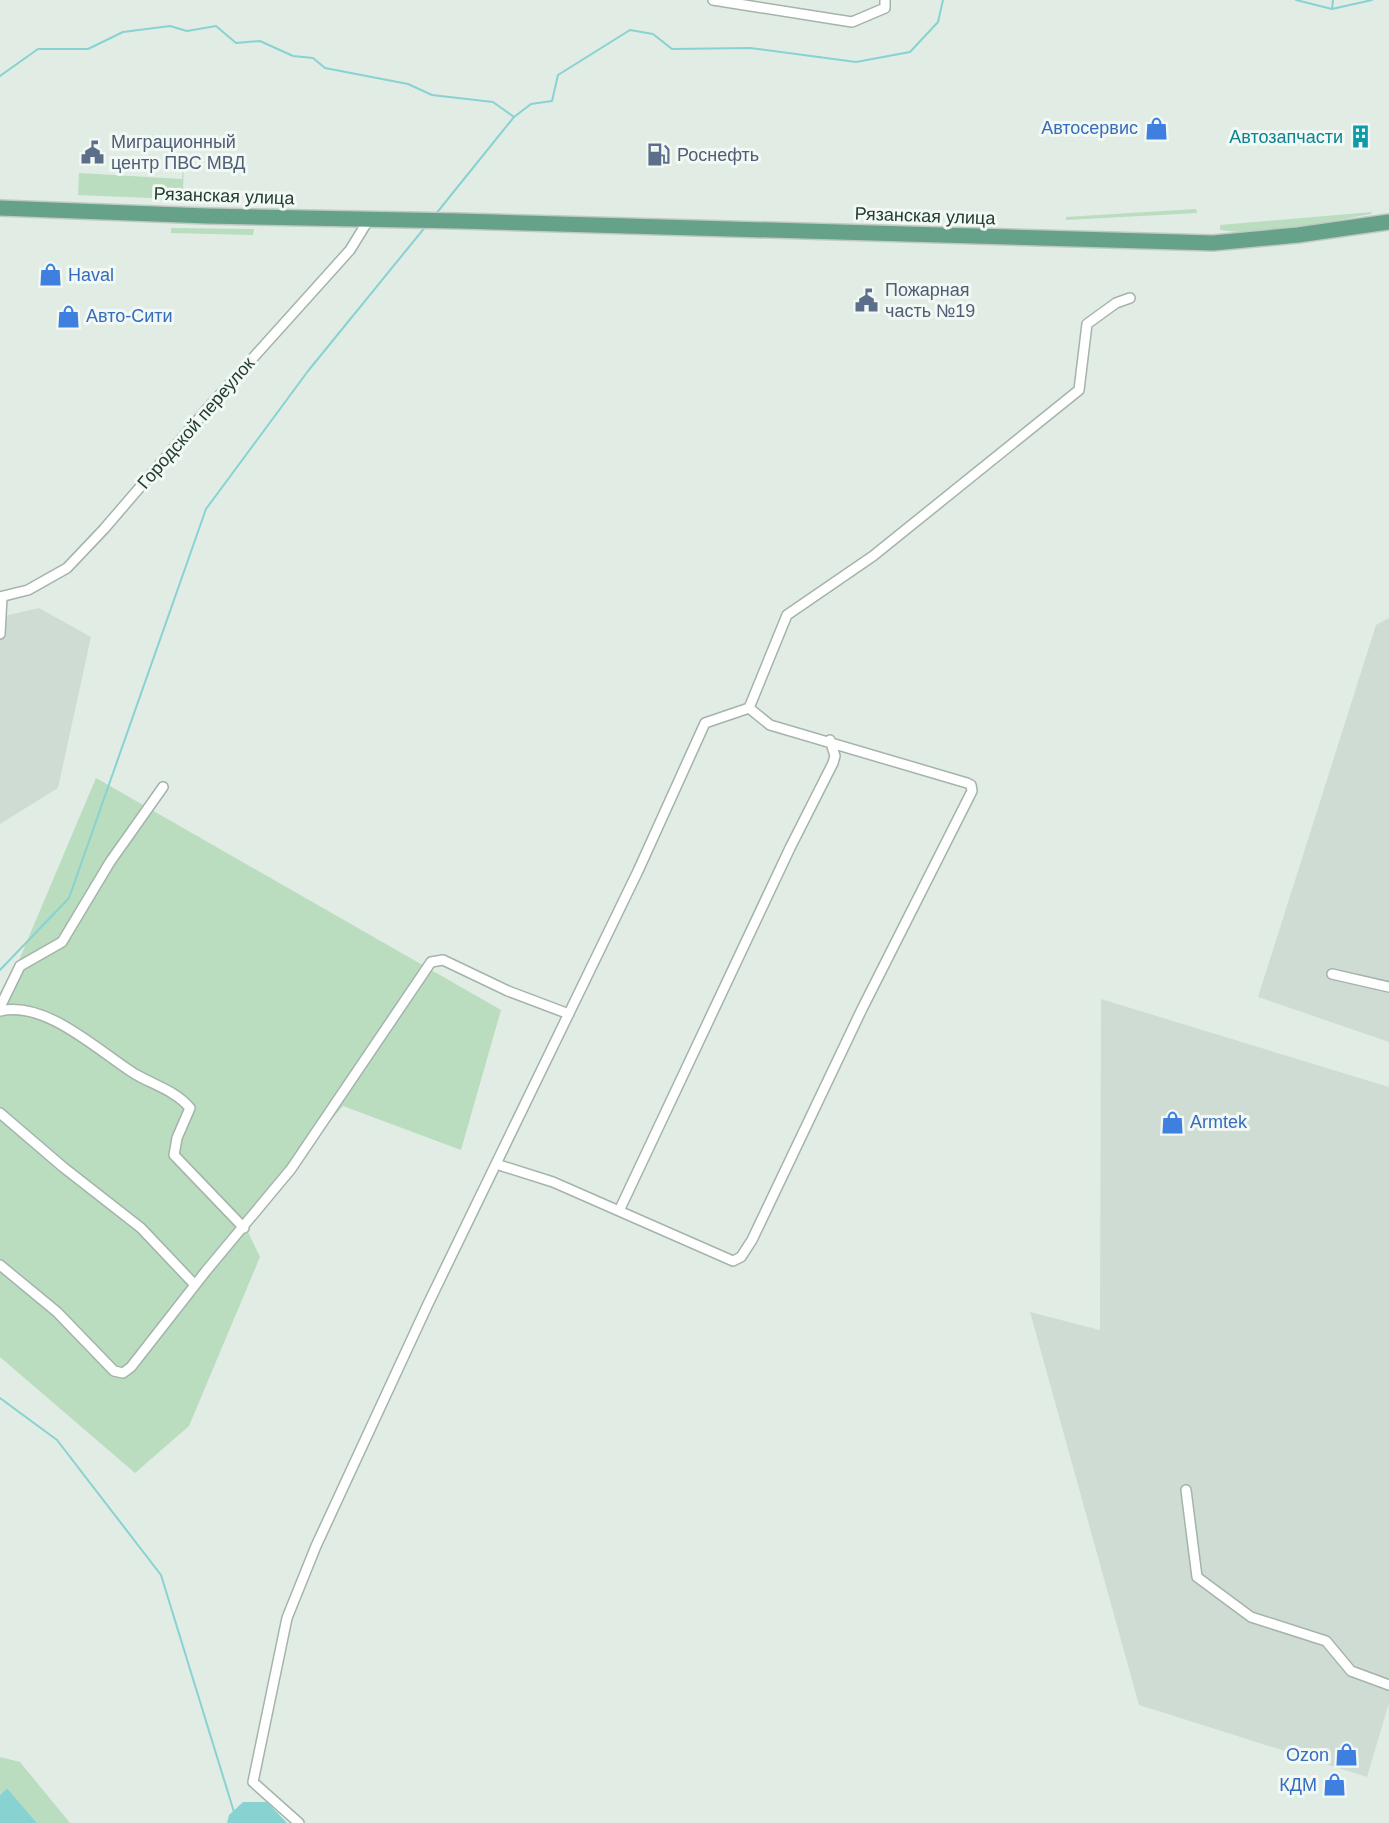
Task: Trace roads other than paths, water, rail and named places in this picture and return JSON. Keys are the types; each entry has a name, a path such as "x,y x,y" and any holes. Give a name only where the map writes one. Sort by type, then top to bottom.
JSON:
{"main road":[{"name":"Рязанская улица","path":"0,208 207,216 453,220 1213,243 1298,236 1389,222"}],"street":[{"path":"713,0 852,22 885,8 885,0"},
{"name":"Городской переулок","path":"1,597 28,590 67,568 75,560 350,250 369,219"},
{"path":"299,1823 253,1782 287,1618 321,1536 495,1164 638,871 705,723 749,708 787,615 873,556 1079,390 1087,324 1116,303 1130,298"},
{"path":"0,634 1,597"},
{"path":"495,1164 530,1173 733,1261 741,1257 808,1128 862,1009 972,791 971,785 967,783 830,740 770,725 749,708"},
{"path":"619,1211 790,848 833,763 835,756 830,740"},
{"path":"0,1009 20,966 62,942 116,853 163,787"},
{"path":"0,1265 57,1312 119,1373 131,1367 195,1285 244,1228 327,1119 432,962 443,960 508,991 569,1014"},
{"path":"1332,974 1389,987"},
{"path":"0,1009 14,1007 53,1021 78,1034 134,1073 182,1099 190,1108 174,1155 244,1228"},
{"path":"0,1113 63,1167 141,1228 195,1285"},
{"path":"1186,1490 1197,1577 1251,1617 1326,1641 1351,1671 1389,1685"}],"water":[{"path":"7,1788 37,1823 0,1823 0,1795"},
{"path":"243,1802 267,1802 287,1823 227,1823 229,1815"}],"waterway":[{"path":"0,76 38,49 88,49 123,32 170,26 187,31 216,26 236,43 260,41 293,56 313,58 325,68 408,84 432,95 493,102 514,117 531,104 552,101 558,75 630,30 653,34 672,49 750,48 856,62 910,52 938,22 943,0"},
{"path":"1296,0 1332,9 1372,0"},
{"path":"1332,9 1333,0"},
{"path":"435,215 514,117"},
{"path":"0,970 69,898 206,509 308,371 426,226"},
{"path":"0,1398 57,1440 161,1575 234,1812"}],"place":[{"name":"Автосервис","path":"1156,128"},
{"name":"Автозапчасти","path":"1361,137"},
{"name":"Миграционный центр ПВС МВД","path":"93,152"},
{"name":"Роснефть","path":"659,155"},
{"name":"Haval","path":"50,275"},
{"name":"Пожарная часть №19","path":"867,300"},
{"name":"Авто-Сити","path":"68,316"},
{"name":"Armtek","path":"1172,1122"},
{"name":"Ozon","path":"1347,1755"},
{"name":"КДМ","path":"1335,1785"}]}
